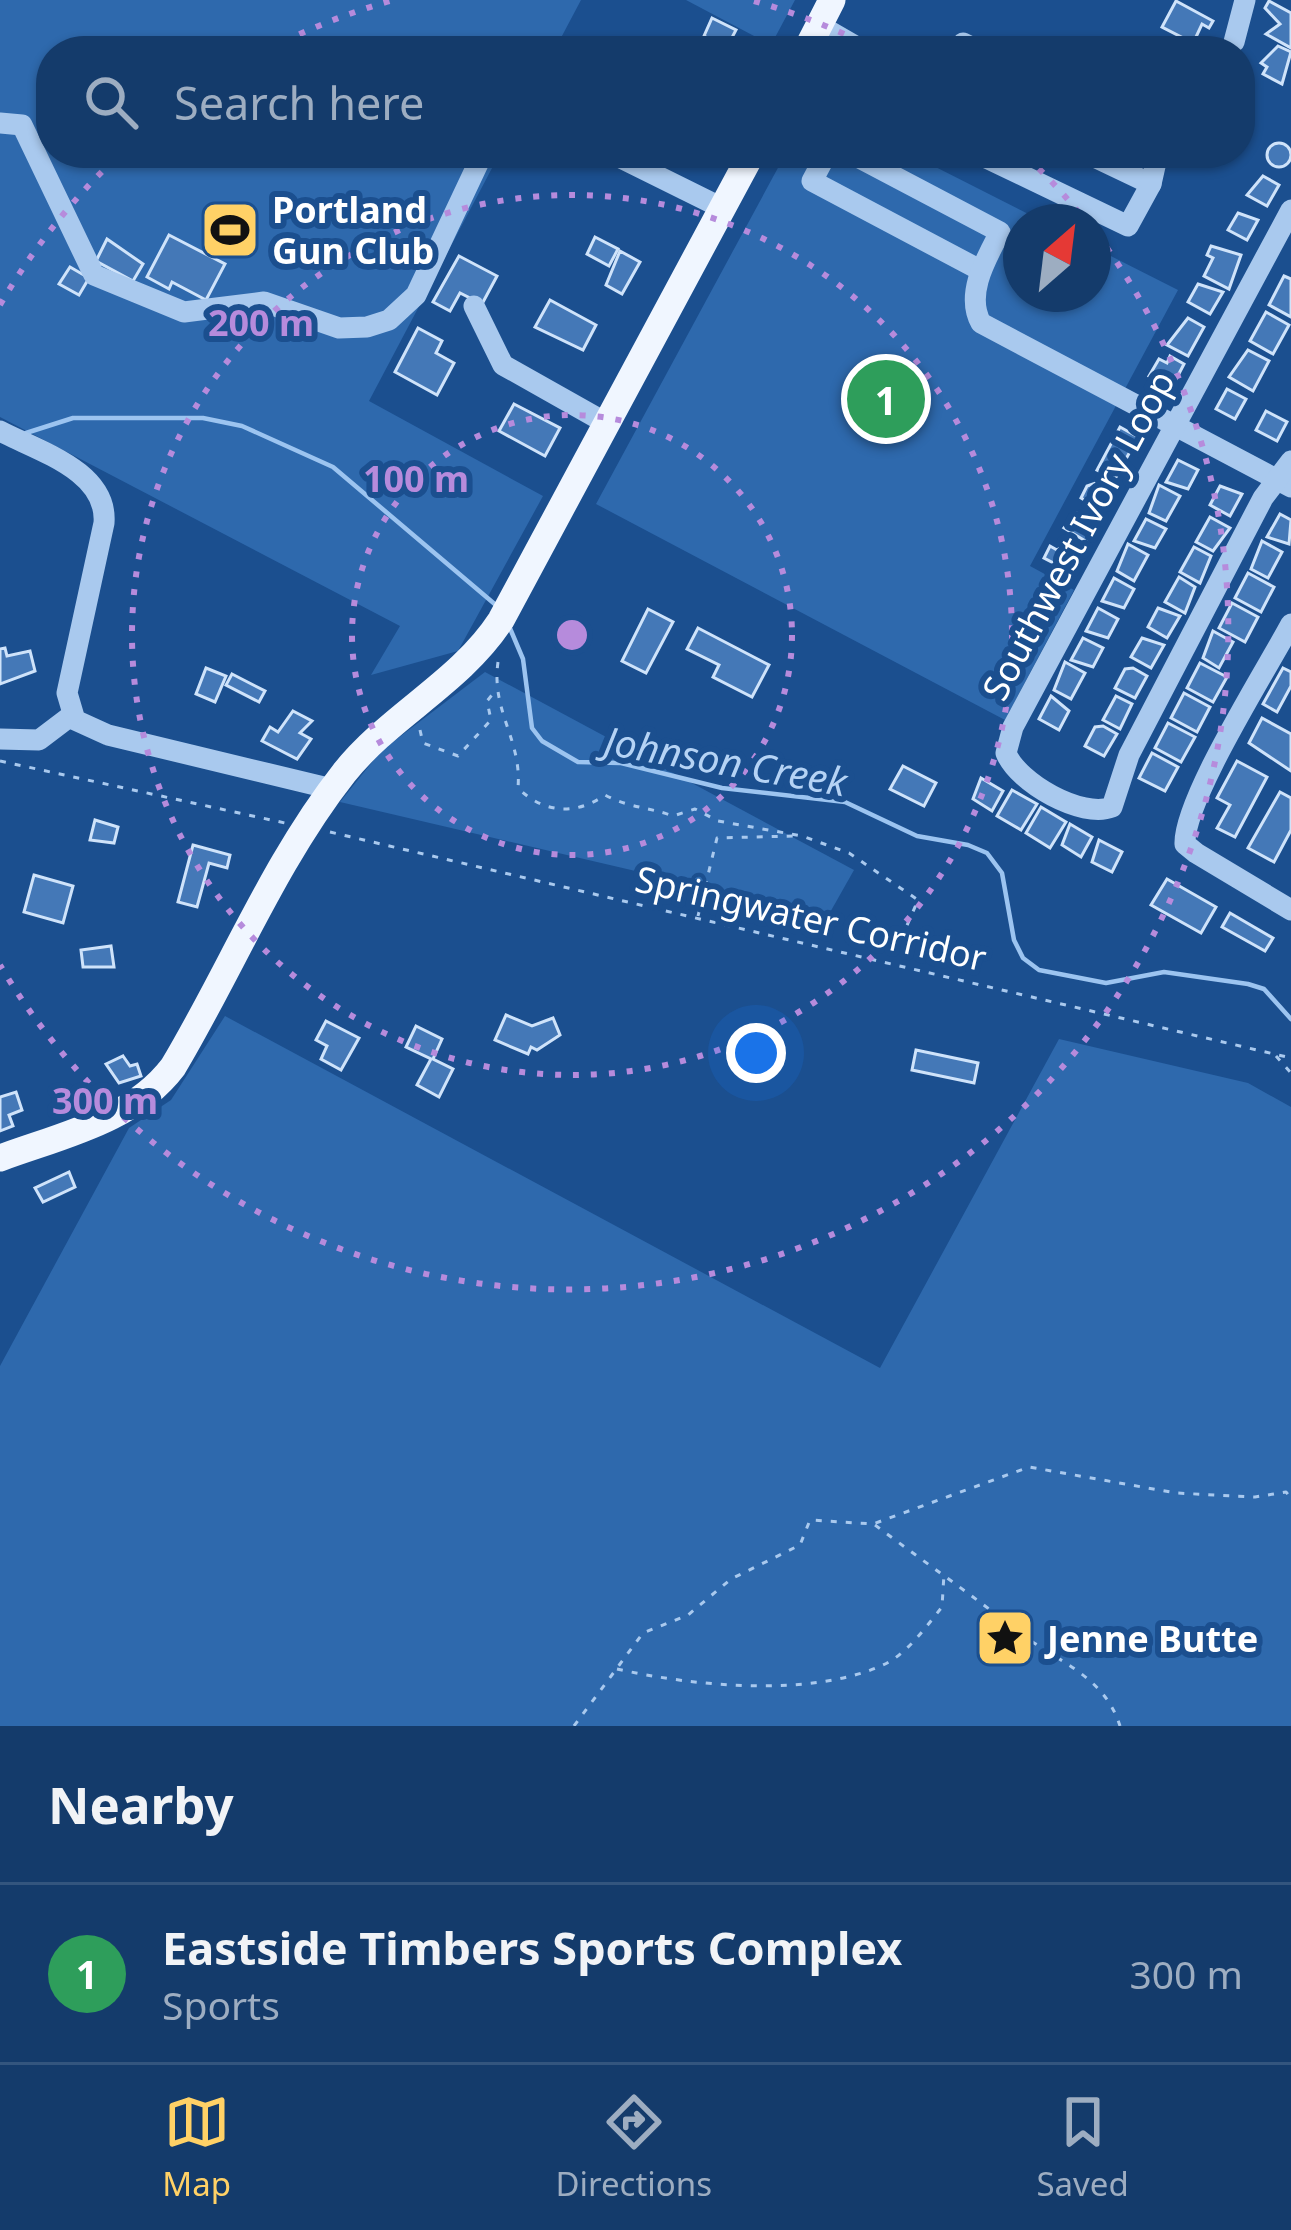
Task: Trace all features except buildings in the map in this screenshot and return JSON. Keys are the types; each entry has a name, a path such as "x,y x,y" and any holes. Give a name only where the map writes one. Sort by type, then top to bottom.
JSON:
{"main road":[{"path":"0,1158 105,1119 150,1094 182,1052 332,788 368,746 489,638 744,168"}],"street":[{"path":"1236,36 1245,0"},
{"path":"0,123 22,125 36,154"},
{"path":"43,168 94,275 184,313 264,302 339,328 388,320 416,295 477,168"},
{"path":"641,168 722,208"},
{"path":"819,168 812,181 980,270"},
{"path":"878,168 1000,232 980,270 976,314 981,323 1120,401 1128,400 1284,484"},
{"path":"1007,168 1128,226 1155,168"},
{"path":"1117,168 1151,184"},
{"name":"Southwest Ivory Loop","path":"1291,210 1006,742 1006,753 1018,771 1077,806 1104,810 1117,800 1129,755 1284,484 1291,460"},
{"path":"474,306 503,365 606,423"},
{"path":"0,430 88,480 103,500 104,523 67,693 72,715 84,727 108,735 332,788"},
{"path":"1291,624 1201,791 1185,834 1185,844 1196,854 1291,910"},
{"path":"0,740 39,740 72,715"}],"path":[{"path":"415,705 423,743 458,756 491,720 488,701 494,692 500,648 489,638"},
{"path":"494,692 514,740 518,788 536,807 567,809 605,795 631,809 673,816 695,809 718,821 802,836 849,853 918,900 891,962"},
{"name":"Springwater Corridor","path":"0,760 698,916 1291,1058"},
{"path":"698,916 717,838 802,836"},
{"path":"1274,1054 1291,1073"},
{"path":"574,1726 644,1633 688,1615 731,1579 800,1545 810,1520 873,1524 1029,1467 1176,1493 1255,1497 1286,1492 1291,1498"},
{"path":"873,1524 1023,1635 1082,1670 1115,1711 1120,1726"},
{"path":"616,1669 689,1686 824,1681 885,1665 942,1607 944,1574"}],"shaded area":[{"path":"0,0 581,0 562,36 36,36 36,168 492,168 369,401 543,496 458,651 371,675 400,626 0,417"},
{"path":"686,0 795,0 776,36 754,36"},
{"path":"778,168 938,168 1009,204 1003,204 1003,312 1111,312 1111,256 1178,290 1030,566 1074,590 1005,720 596,504"},
{"path":"485,672 854,870 828,916 340,802 381,751"},
{"path":"225,1016 880,1368 1059,1039 1248,1083 1291,1107 1291,1726 0,1726 0,1366 129,1128 171,1100"}],"waterway":[{"name":"Johnson Creek","path":"26,433 73,418 203,418 242,426 333,467 497,606"},
{"name":"Johnson Creek","path":"509,626 523,659 532,728 542,741 578,762 621,763 722,788 845,802 917,836 968,845 987,853 1002,873 1014,940 1023,958 1039,970 1106,983 1164,972 1248,984 1264,989 1291,1019"}],"place":[{"name":"Portland Gun Club","path":"230,230"},
{"name":"Eastside Timbers Sports Complex","path":"886,399"},
{"name":"Jenne Butte","path":"1005,1638"}]}
